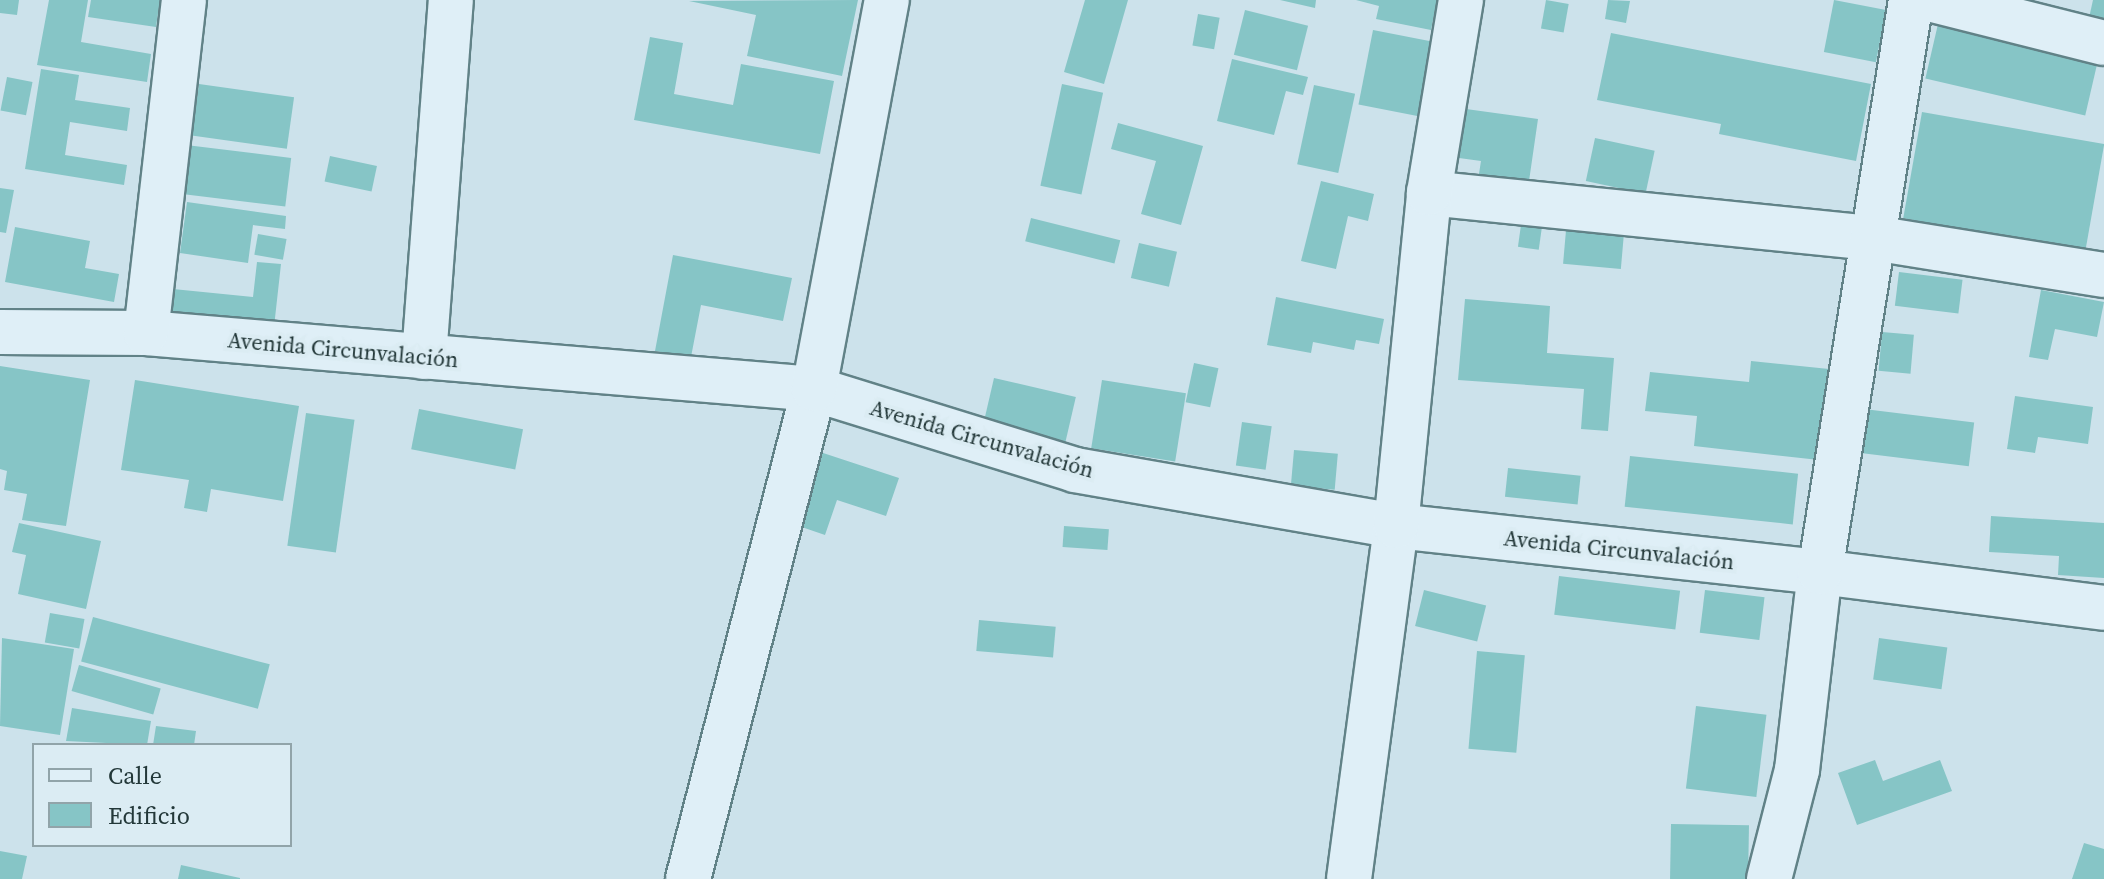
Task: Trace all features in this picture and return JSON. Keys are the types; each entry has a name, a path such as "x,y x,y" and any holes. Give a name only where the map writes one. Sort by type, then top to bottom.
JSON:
{"street":[{"path":"146,333 184,0"},
{"path":"424,357 451,0"},
{"path":"688,879 814,389 887,0"},
{"path":"1349,879 1396,526 1429,193 1461,0"},
{"path":"1769,879 1797,770 1820,572 1911,0"},
{"path":"1933,0 2104,43"},
{"path":"1429,193 1873,238 2104,275"},
{"name":"Avenida Circunvalación","path":"0,332 146,333 814,389 1075,470 1396,526 1820,572 2104,608"}],"building":[{"path":"0,0 19,0 17,15 0,13"},
{"path":"49,0 88,0 81,42 151,54 147,82 37,65"},
{"path":"91,0 160,0 156,27 88,17"},
{"path":"858,0 842,76 747,56 756,15 689,1"},
{"path":"1085,0 1128,0 1104,84 1064,72"},
{"path":"1280,0 1316,0 1315,8"},
{"path":"1356,0 1437,0 1431,30 1376,19 1379,6"},
{"path":"1546,0 1569,4 1564,33 1541,29"},
{"path":"1608,0 1630,1 1626,23 1605,19"},
{"path":"1834,0 1886,10 1876,62 1824,52"},
{"path":"2093,0 2104,0 2104,22 2089,18"},
{"path":"1245,10 1308,26 1297,70 1234,55"},
{"path":"1198,14 1220,18 1214,49 1192,46"},
{"path":"1938,24 2098,61 2085,115 1925,79"},
{"path":"1373,30 1432,41 1417,116 1358,105"},
{"path":"1611,33 1871,84 1856,161 1719,134 1721,124 1597,100"},
{"path":"650,37 683,43 674,94 733,105 741,64 834,81 820,154 634,120"},
{"path":"1232,59 1308,77 1303,95 1286,91 1274,135 1217,121"},
{"path":"41,69 79,75 75,100 130,108 127,131 70,122 65,155 127,165 124,185 25,169"},
{"path":"7,77 33,82 26,115 1,110"},
{"path":"199,84 294,97 287,149 192,135"},
{"path":"1062,84 1103,93 1081,194 1040,186"},
{"path":"1314,85 1355,94 1338,173 1297,164"},
{"path":"1466,109 1538,119 1528,188 1478,180 1481,161 1459,158"},
{"path":"1922,112 2104,144 2085,250 1903,218"},
{"path":"1118,123 1203,146 1181,225 1141,214 1156,161 1111,149"},
{"path":"1595,138 1655,151 1646,194 1586,181"},
{"path":"186,145 291,158 285,207 180,194"},
{"path":"330,156 377,166 372,191 325,181"},
{"path":"1321,181 1374,194 1368,221 1348,216 1336,269 1301,261"},
{"path":"0,188 14,190 6,233 0,232"},
{"path":"187,202 286,216 285,229 253,225 248,263 180,253"},
{"path":"1031,218 1120,240 1114,264 1025,241"},
{"path":"1567,219 1625,224 1621,269 1563,264"},
{"path":"1521,225 1542,228 1539,250 1518,247"},
{"path":"15,227 90,241 85,268 119,274 114,302 5,282"},
{"path":"258,234 287,239 283,260 254,255"},
{"path":"1139,243 1177,252 1169,287 1131,278"},
{"path":"673,255 792,278 783,321 701,305 691,357 655,351"},
{"path":"257,262 281,264 274,327 170,317 173,289 253,297"},
{"path":"1899,272 1963,280 1958,314 1895,306"},
{"path":"2041,290 2104,302 2097,337 2055,329 2048,360 2029,357"},
{"path":"1276,297 1384,319 1379,344 1356,340 1354,350 1313,342 1311,353 1267,345"},
{"path":"1465,299 1550,306 1547,353 1614,358 1608,431 1581,429 1584,389 1458,380"},
{"path":"1882,332 1914,335 1910,374 1879,371"},
{"path":"1751,361 1829,369 1819,460 1694,446 1697,416 1645,411 1650,372 1749,382"},
{"path":"1194,363 1218,368 1210,407 1186,402"},
{"path":"0,366 90,380 66,526 22,520 27,494 4,490 7,471 0,469"},
{"path":"994,378 1076,397 1063,451 981,433"},
{"path":"135,380 299,406 283,501 211,489 207,512 184,508 189,480 121,470"},
{"path":"1102,380 1186,393 1175,461 1091,448"},
{"path":"2015,396 2093,407 2088,444 2038,437 2035,453 2007,449"},
{"path":"419,409 523,429 515,469 411,449"},
{"path":"1864,409 1974,423 1969,466 1859,453"},
{"path":"306,413 355,420 336,553 287,546"},
{"path":"1242,422 1272,426 1266,470 1236,466"},
{"path":"814,450 899,478 886,516 837,500 825,535 790,523"},
{"path":"1294,450 1338,454 1335,490 1291,486"},
{"path":"1630,456 1798,474 1793,524 1625,507"},
{"path":"1508,468 1581,476 1578,504 1505,497"},
{"path":"1991,516 2104,523 2104,578 2058,575 2059,556 1989,552"},
{"path":"19,523 101,541 86,609 18,594 26,555 12,552"},
{"path":"1064,526 1109,529 1107,550 1063,547"},
{"path":"1559,576 1680,591 1675,630 1554,615"},
{"path":"1424,590 1486,605 1477,641 1415,626"},
{"path":"1705,590 1765,597 1759,640 1700,633"},
{"path":"50,613 84,619 79,649 45,643"},
{"path":"93,617 270,664 258,709 81,661"},
{"path":"979,620 1056,627 1053,658 976,651"},
{"path":"2,638 74,649 60,735 0,726"},
{"path":"1879,638 1947,648 1941,689 1873,680"},
{"path":"1477,651 1525,655 1516,753 1468,749"},
{"path":"79,665 161,688 153,714 72,691"},
{"path":"1696,706 1766,715 1756,797 1686,788"},
{"path":"72,708 151,721 147,743 66,741"},
{"path":"156,726 196,731 194,743 153,743"},
{"path":"1875,760 1883,781 1940,760 1952,791 1857,825 1838,773"},
{"path":"1671,824 1749,825 1748,879 1670,879"},
{"path":"2084,843 2104,849 2104,879 2072,879"},
{"path":"0,851 27,856 22,879 0,879"},
{"path":"181,865 240,878 240,879 178,879"}]}
